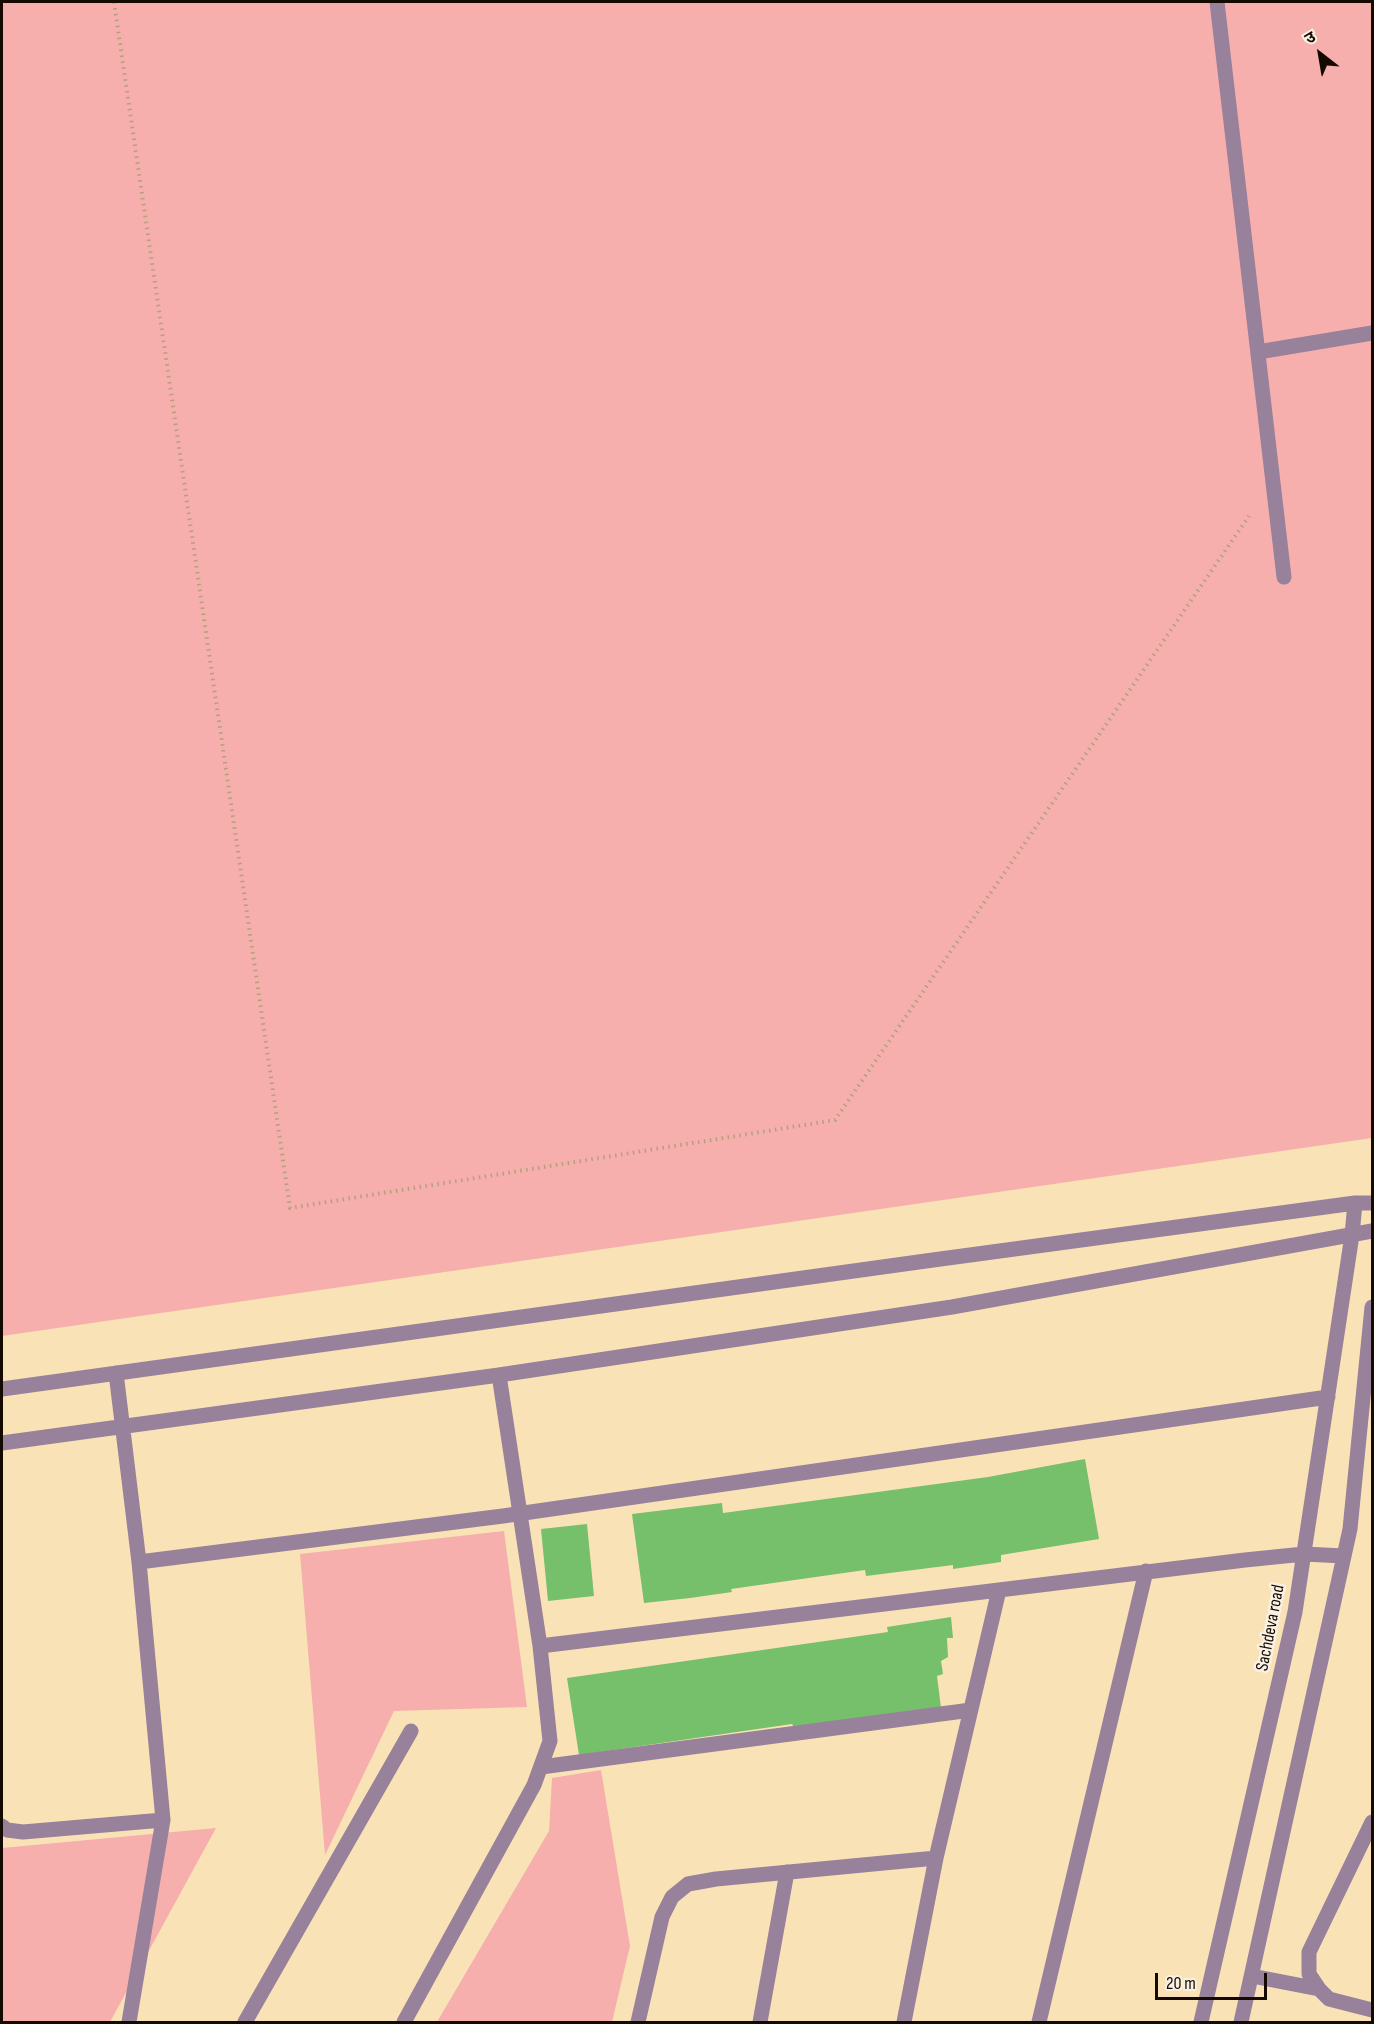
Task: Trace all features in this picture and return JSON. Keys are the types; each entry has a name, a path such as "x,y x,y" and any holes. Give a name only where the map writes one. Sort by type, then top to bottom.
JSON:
{"street":[{"path":"1217,2 1284,577"},
{"path":"1258,352 1372,333"},
{"path":"2,1389 1355,1203 1372,1203"},
{"name":"Sachdeva road","path":"1201,2022 1295,1612 1355,1203"},
{"path":"2,1443 499,1375 952,1307 1372,1231"},
{"path":"1241,2022 1350,1529 1366,1431 1372,1307"},
{"path":"116,1373 139,1562 163,1820 130,2022"},
{"path":"404,2022 534,1785 550,1741 540,1646 499,1375"},
{"path":"139,1562 520,1513 1328,1397"},
{"path":"540,1646 1146,1571 1304,1554 1344,1556"},
{"path":"1039,2022 1146,1571"},
{"path":"904,2022 936,1858 999,1590"},
{"path":"541,1767 971,1710"},
{"path":"245,2022 411,1731"},
{"path":"2,1826 7,1830 23,1832 163,1820"},
{"path":"1372,1822 1309,1952 1310,1974 1319,1989 1329,1998 1372,2010"},
{"path":"638,2022 662,1917 672,1897 688,1884 716,1879 936,1858"},
{"path":"760,2022 787,1872"},
{"path":"1252,1976 1319,1989"}],"path":[{"path":"114,2 290,1208 835,1119 1273,482"}],"shaded area":[{"path":"2,2 1372,2 1372,1138 2,1336"},
{"path":"504,1531 527,1707 394,1711 325,1855 300,1554"},
{"path":"601,1770 630,1946 612,2022 437,2022 549,1831 552,1778"},
{"path":"216,1828 110,2022 2,2022 2,1848"}],"building":[{"path":"1085,1459 1099,1539 1001,1555 1001,1562 953,1569 953,1565 866,1576 865,1570 731,1589 732,1592 644,1603 632,1514 722,1503 723,1513 988,1477"},
{"path":"587,1524 594,1596 548,1601 541,1529"},
{"path":"951,1617 953,1638 947,1638 948,1657 941,1661 943,1674 937,1676 941,1708 795,1729 792,1724 579,1755 567,1678 888,1632 887,1627"}]}
